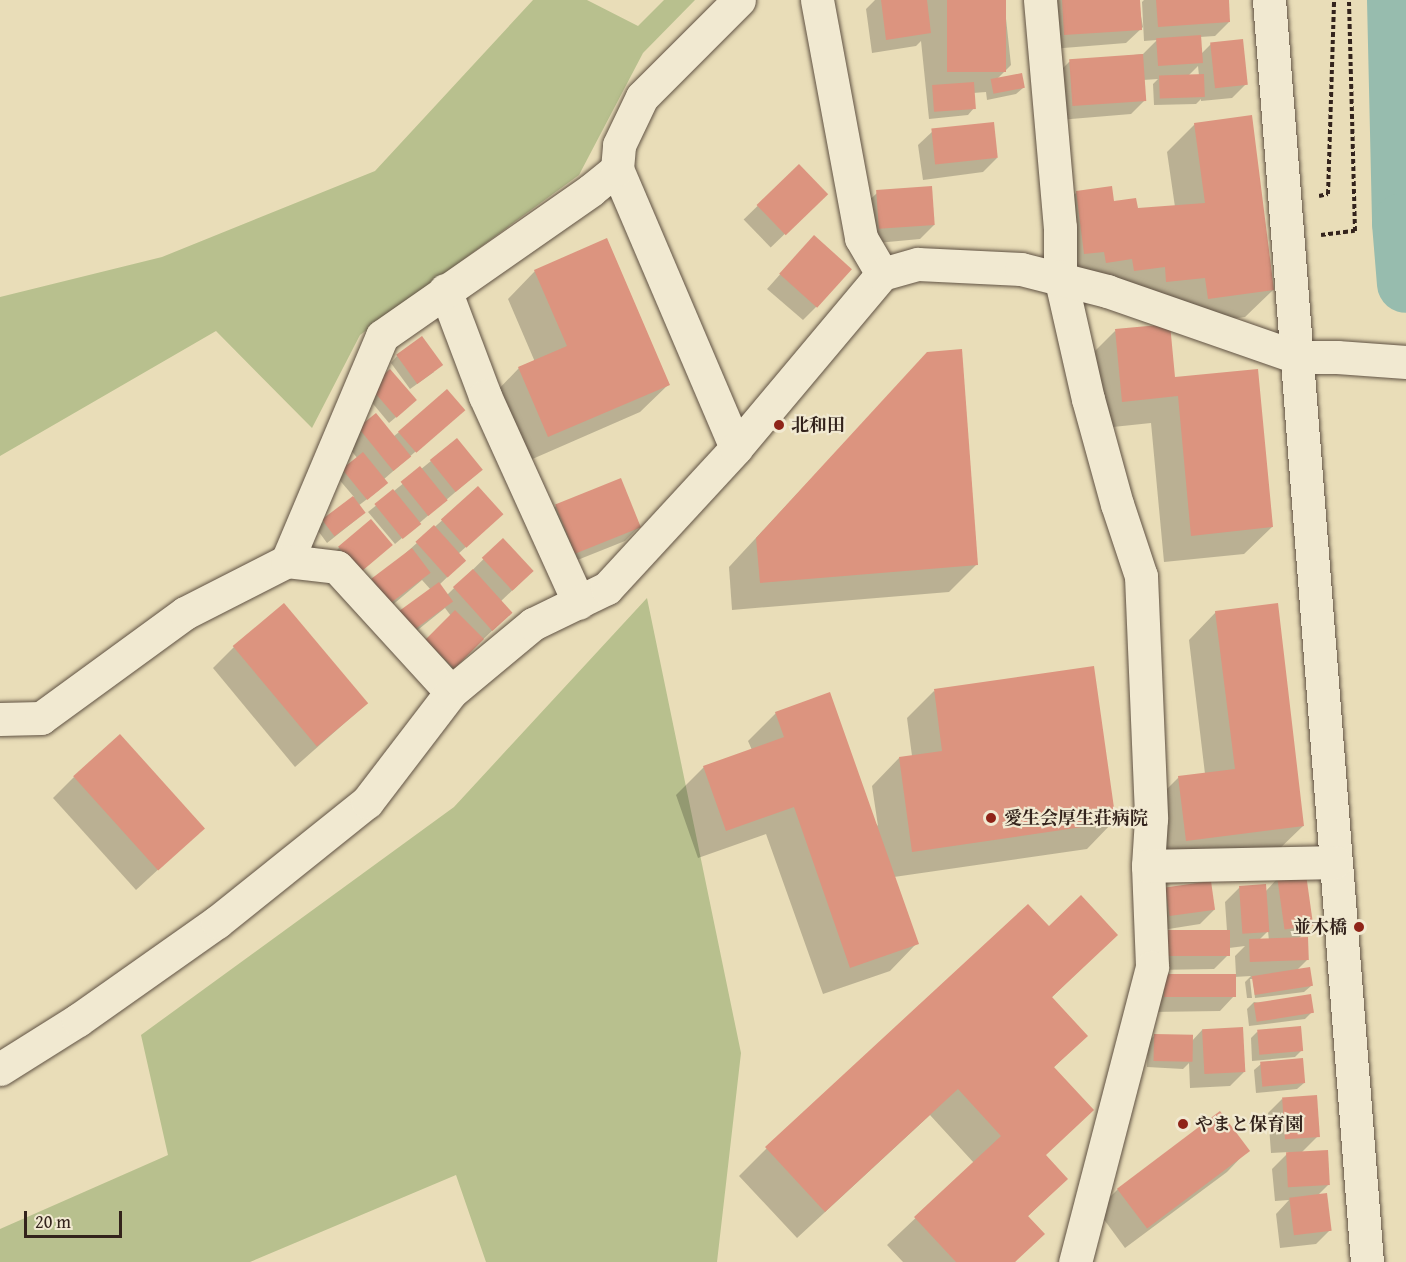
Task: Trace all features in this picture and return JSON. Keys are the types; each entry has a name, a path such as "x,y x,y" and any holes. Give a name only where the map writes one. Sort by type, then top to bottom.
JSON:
{"street":[{"path":"736,448 616,169 619,145 642,97 739,0"},
{"path":"817,0 861,238 882,274"},
{"path":"1040,0 1060,227 1060,276 1088,399 1117,504 1141,576 1151,819 1148,866 1152,967 1075,1262"},
{"path":"1269,0 1367,1262"},
{"path":"287,561 382,336 591,190 616,169"},
{"path":"0,1069 78,1020 217,922 367,802 451,692 533,624 607,588 736,448 882,274 918,264 1021,269 1060,276 1180,315 1296,357 1337,357 1406,362"},
{"path":"445,290 485,396 579,603"},
{"path":"0,719 41,718 185,613 287,561 337,567 451,692"},
{"path":"1148,866 1335,862"}],"path":[{"path":"1319,196 1328,194 1334,0"},
{"path":"1321,235 1355,231 1348,0"}],"green space":[{"path":"533,0 587,0 638,26 664,0 695,0 643,53 579,175 360,335 312,428 216,331 0,456 0,297 162,257 375,171"},
{"path":"647,598 741,1053 717,1262 486,1262 456,1175 250,1262 0,1262 0,1229 168,1155 141,1035 454,807"}],"building":[{"path":"881,0 927,0 931,33 886,40"},
{"path":"947,0 1006,0 1006,72 947,72"},
{"path":"1062,0 1140,0 1142,30 1064,35"},
{"path":"1156,0 1229,0 1230,22 1158,27"},
{"path":"1201,35 1203,63 1158,66 1156,38"},
{"path":"1243,39 1248,85 1215,88 1210,42"},
{"path":"1143,54 1146,101 1072,106 1069,59"},
{"path":"1022,73 1025,88 993,94 991,79"},
{"path":"1204,74 1205,97 1160,99 1159,76"},
{"path":"974,82 976,109 934,112 932,85"},
{"path":"1252,115 1274,290 1208,299 1205,278 1166,282 1165,267 1134,271 1132,259 1106,263 1104,252 1084,254 1076,191 1112,186 1114,201 1136,198 1138,208 1205,203 1194,123"},
{"path":"994,122 998,158 935,164 931,129"},
{"path":"799,164 828,194 786,235 757,205"},
{"path":"932,186 935,225 879,229 876,190"},
{"path":"814,235 852,269 817,308 779,274"},
{"path":"607,238 670,385 548,437 518,367 567,346 534,270"},
{"path":"1170,324 1175,377 1258,369 1273,527 1191,536 1178,396 1122,402 1115,329"},
{"path":"422,336 443,365 417,384 396,355"},
{"path":"962,349 978,565 760,583 756,538 927,352"},
{"path":"390,369 417,400 397,418 370,387"},
{"path":"447,389 465,410 416,453 398,432"},
{"path":"376,413 411,457 393,471 358,427"},
{"path":"457,438 483,470 456,492 430,460"},
{"path":"363,452 388,483 367,500 342,469"},
{"path":"420,466 448,500 428,516 401,482"},
{"path":"621,478 641,527 575,554 555,505"},
{"path":"478,486 503,514 466,548 441,519"},
{"path":"393,489 421,524 403,539 374,504"},
{"path":"353,496 366,513 334,536 322,519"},
{"path":"371,519 393,545 360,573 338,547"},
{"path":"434,525 466,561 448,577 415,542"},
{"path":"503,538 534,571 512,591 482,558"},
{"path":"412,548 431,573 390,603 371,579"},
{"path":"473,569 512,613 492,631 453,587"},
{"path":"439,582 453,601 412,631 398,612"},
{"path":"284,603 368,703 317,746 233,646"},
{"path":"1278,603 1304,826 1186,841 1178,776 1235,769 1215,611"},
{"path":"455,610 484,639 454,669 425,640"},
{"path":"1094,666 1116,822 912,852 899,757 942,751 934,689"},
{"path":"830,692 919,944 850,968 794,807 726,831 703,766 784,737 775,712"},
{"path":"120,734 205,828 158,871 73,776"},
{"path":"1306,874 1313,925 1285,930 1277,878"},
{"path":"1211,881 1215,910 1169,916 1165,887"},
{"path":"1266,884 1269,932 1242,934 1239,886"},
{"path":"1081,895 1118,935 1052,997 1088,1036 1054,1067 1094,1110 1046,1155 1068,1179 1028,1216 1045,1234 1015,1262 956,1262 914,1217 1001,1136 958,1089 825,1212 765,1147 1028,904 1049,926"},
{"path":"1168,930 1230,930 1230,956 1168,956"},
{"path":"1308,937 1309,960 1250,962 1249,939"},
{"path":"1310,967 1313,986 1255,995 1252,976"},
{"path":"1164,974 1236,974 1236,997 1164,997"},
{"path":"1311,994 1314,1013 1257,1022 1254,1003"},
{"path":"1301,1026 1303,1051 1259,1055 1257,1030"},
{"path":"1243,1027 1245,1072 1204,1074 1202,1029"},
{"path":"1154,1034 1193,1035 1193,1062 1154,1061"},
{"path":"1303,1058 1305,1083 1262,1087 1260,1062"},
{"path":"1317,1095 1320,1137 1285,1139 1282,1097"},
{"path":"1220,1111 1250,1151 1147,1229 1117,1189"},
{"path":"1328,1150 1330,1185 1288,1187 1286,1152"},
{"path":"1327,1193 1332,1231 1294,1235 1289,1198"}],"waterway":[{"path":"1396,0 1401,223 1406,284"}],"place":[{"name":"北和田","path":"779,425"},
{"name":"愛生会厚生荘病院","path":"991,818"},
{"name":"並木橋","path":"1359,927"},
{"name":"やまと保育園","path":"1183,1124"}]}
